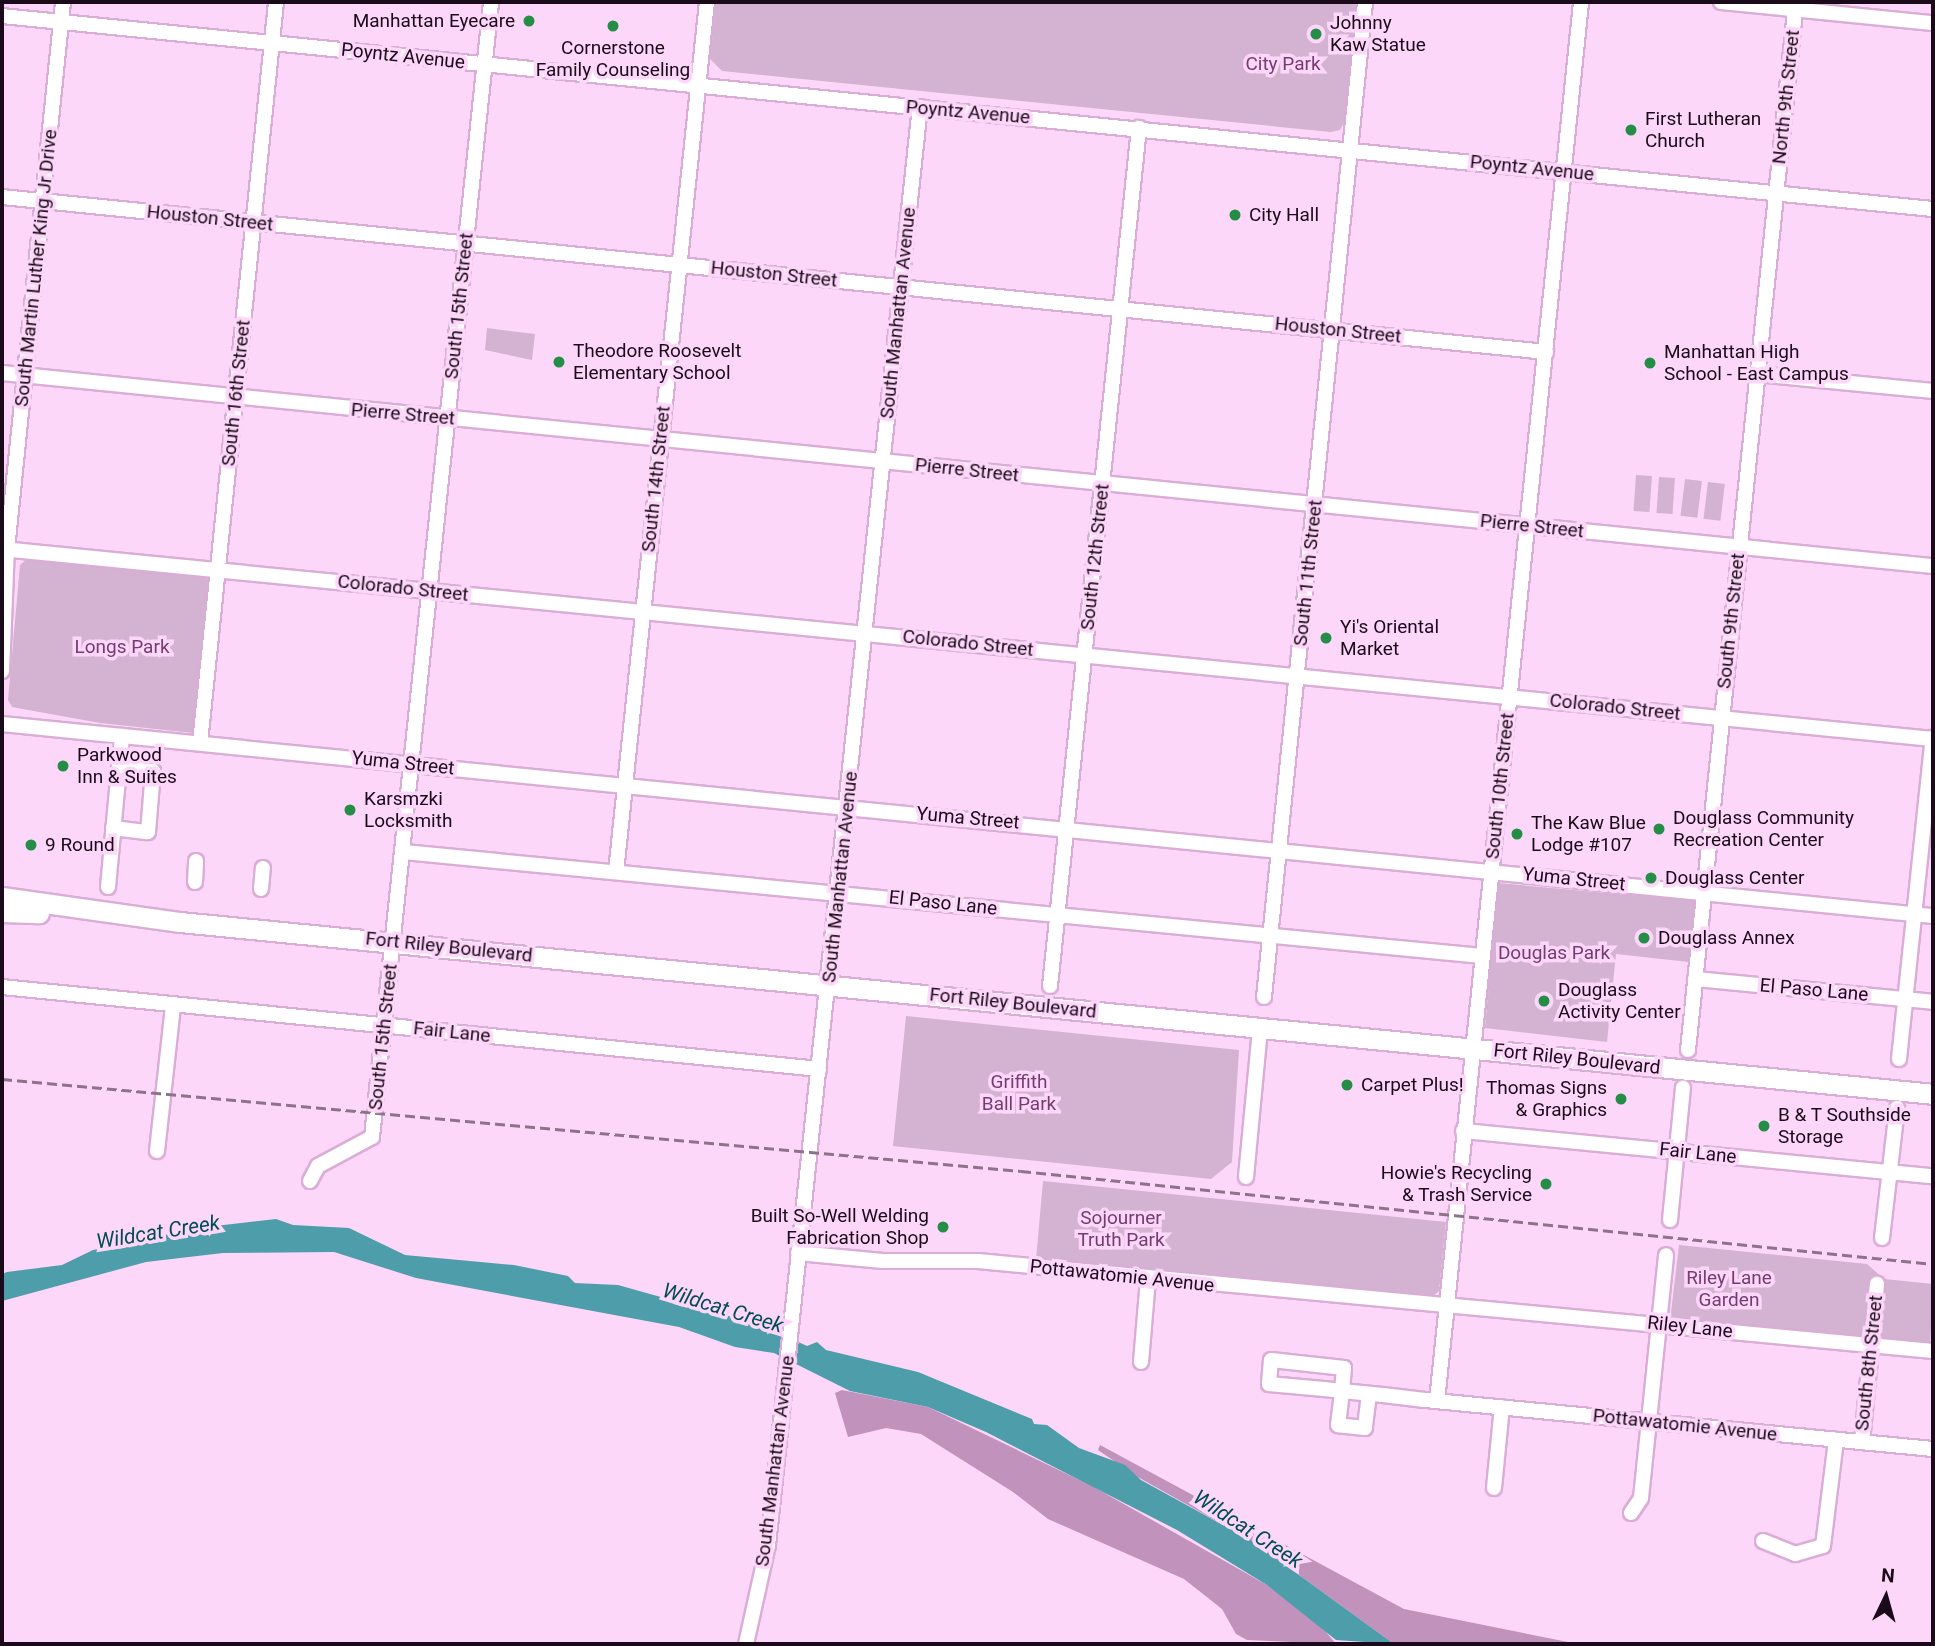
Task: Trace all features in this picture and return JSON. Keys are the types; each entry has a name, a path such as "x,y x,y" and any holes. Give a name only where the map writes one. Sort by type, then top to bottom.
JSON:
{"highway":[{"name":"Fort Riley Boulevard","path":"2,898 92,912 1933,1094"},
{"name":"Fort Riley Boulevard","path":"2,912 92,912"}],"street":[{"name":"South Martin Luther King Jr Drive","path":"2,671 4,549 25,375 63,2"},
{"name":"South 16th Street","path":"200,743 276,2"},
{"name":"South 15th Street","path":"310,1181 318,1166 372,1137 404,852 491,2"},
{"name":"South 14th Street","path":"616,872 707,2"},
{"name":"South 11th Street","path":"1264,997 1365,2"},
{"name":"South 10th Street","path":"1437,1401 1463,1131 1566,171 1581,2"},
{"path":"1721,2 1795,6 1933,23"},
{"name":"North 9th Street","path":"1776,192 1795,6"},
{"name":"Poyntz Avenue","path":"2,16 1349,148 1933,209"},
{"name":"South Manhattan Avenue","path":"746,1644 768,1545 920,107"},
{"name":"South 12th Street","path":"1050,986 1139,128"},
{"name":"South 9th Street","path":"1688,1050 1776,192"},
{"name":"Houston Street","path":"2,197 1546,352"},
{"name":"Pierre Street","path":"2,373 1933,566"},
{"path":"1757,374 1933,391"},
{"name":"Colorado Street","path":"4,549 1933,738"},
{"name":"Yuma Street","path":"2,724 1933,916"},
{"path":"107,887 122,736"},
{"path":"1899,1059 1933,738"},
{"path":"113,828 148,832 153,771 119,768"},
{"name":"El Paso Lane","path":"404,852 1482,956"},
{"path":"195,882 196,861"},
{"path":"261,889 262,868"},
{"name":"El Paso Lane","path":"1695,979 1933,1002"},
{"name":"Fair Lane","path":"2,987 819,1069"},
{"path":"157,1151 173,1005"},
{"path":"1246,1177 1260,1028"},
{"path":"1670,1220 1683,1088"},
{"path":"1882,1238 1897,1108"},
{"name":"Fair Lane","path":"1463,1131 1933,1176"},
{"name":"Pottawatomie Avenue","path":"797,1253 883,1261 978,1261 1447,1306"},
{"path":"1631,1513 1641,1498 1666,1255"},
{"path":"1141,1362 1148,1278"},
{"name":"South 8th Street","path":"1861,1442 1877,1284"},
{"name":"Riley Lane","path":"1447,1306 1933,1351"},
{"name":"Pottawatomie Avenue","path":"1342,1391 1344,1367 1272,1360 1269,1384 1933,1449"},
{"path":"1342,1391 1338,1425 1365,1428 1369,1394"},
{"path":"1494,1488 1502,1407"},
{"path":"1763,1541 1795,1554 1823,1546 1836,1440"}],"green space":[{"name":"City Park","path":"716,2 1356,2 1346,118 1340,130 1331,132 722,71 710,59"},
{"path":"487,328 535,334 532,360 485,350"},
{"path":"1636,475 1652,476 1649,512 1633,511"},
{"path":"1659,477 1675,478 1672,514 1656,513"},
{"path":"1685,479 1702,481 1697,518 1680,516"},
{"path":"1708,482 1725,484 1720,521 1703,519"},
{"name":"Longs Park","path":"28,558 208,578 193,733 100,723 12,707 8,700 20,565"},
{"name":"Douglas Park","path":"1498,883 1695,901 1689,962 1616,954 1607,1042 1485,1028"},
{"name":"Griffith Ball Park","path":"906,1016 1239,1050 1232,1162 1211,1179 893,1146"},
{"name":"Sojourner Truth Park","path":"1043,1181 1446,1222 1439,1291 1431,1298 1036,1260"},
{"name":"Riley Lane Garden","path":"1679,1245 1867,1264 1884,1279 1933,1284 1930,1346 1670,1321"}],"shaded area":[{"name":"Wildcat Creek","path":"276,1219 293,1225 349,1228 405,1255 514,1265 568,1276 575,1283 618,1285 764,1326 807,1346 817,1342 826,1350 918,1372 1032,1419 1034,1424 1047,1425 1079,1448 1125,1465 1141,1480 1252,1541 1394,1644 1336,1640 1267,1585 1177,1530 986,1432 928,1407 850,1391 774,1353 735,1347 679,1327 416,1278 334,1252 223,1253 146,1262 2,1301 2,1274 7,1272 62,1265 93,1250 198,1228"},
{"path":"842,1390 928,1407 1092,1486 1267,1585 1322,1627 1336,1644 1247,1640 1236,1634 1222,1609 1184,1579 1048,1519 1013,1492 921,1434 886,1428 848,1437 835,1393"},
{"path":"1100,1445 1404,1609 1578,1644 1394,1644 1252,1541 1136,1476 1098,1450"}],"railway":[{"path":"2,1079 1021,1171 1933,1264"}],"place":[{"name":"Manhattan Eyecare","path":"529,21"},
{"name":"Cornerstone Family Counseling","path":"613,26"},
{"name":"Johnny Kaw Statue","path":"1316,34"},
{"name":"First Lutheran Church","path":"1631,130"},
{"name":"City Hall","path":"1235,215"},
{"name":"Theodore Roosevelt Elementary School","path":"559,362"},
{"name":"Manhattan High School - East Campus","path":"1650,363"},
{"name":"Yi's Oriental Market","path":"1326,638"},
{"name":"Parkwood Inn & Suites","path":"63,766"},
{"name":"Karsmzki Locksmith","path":"350,810"},
{"name":"Douglass Community Recreation Center","path":"1659,829"},
{"name":"The Kaw Blue Lodge #107","path":"1517,834"},
{"name":"9 Round","path":"31,845"},
{"name":"Douglass Center","path":"1651,878"},
{"name":"Douglass Annex","path":"1644,938"},
{"name":"Douglass Activity Center","path":"1544,1001"},
{"name":"Carpet Plus!","path":"1347,1085"},
{"name":"Thomas Signs & Graphics","path":"1621,1099"},
{"name":"B & T Southside Storage","path":"1764,1126"},
{"name":"Howie's Recycling & Trash Service","path":"1546,1184"},
{"name":"Built So-Well Welding Fabrication Shop","path":"943,1227"}]}
